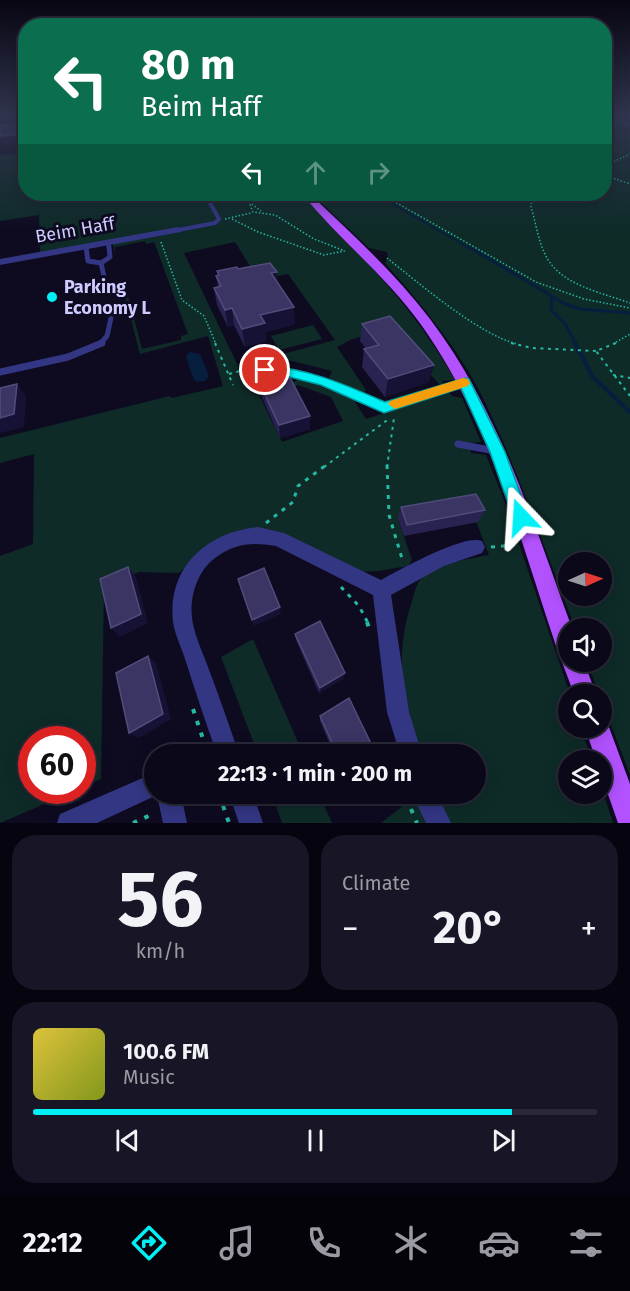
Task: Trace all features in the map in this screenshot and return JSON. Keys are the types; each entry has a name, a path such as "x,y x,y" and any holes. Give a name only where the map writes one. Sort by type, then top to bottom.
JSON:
{"main road":[{"path":"313,201 369,256 408,299 440,342 465,382 498,452 558,622"},
{"path":"601,738 630,820"}],"street":[{"name":"Beim Haff","path":"0,262 178,230"},
{"path":"265,370 282,371 324,381 384,408 465,382"},
{"path":"224,744 183,623 183,599 189,577 204,556 219,545 238,537 258,535 278,539 381,590"},
{"path":"381,590 440,559 476,546"},
{"path":"381,590 398,712 408,744"},
{"path":"69,823 144,789"},
{"path":"171,804 175,823"},
{"path":"244,804 251,823"},
{"path":"429,804 439,823"}],"lane":[{"path":"178,230 214,223 219,219 219,214 210,201"},
{"path":"86,246 88,261 101,263 110,257 108,243"},
{"path":"101,263 107,290"},
{"path":"0,372 88,351 102,344 110,333 111,318"},
{"path":"458,444 498,452"}],"path":[{"path":"612,162 630,154"},
{"path":"612,178 630,184"},
{"path":"393,201 536,282 576,297 630,308"},
{"path":"532,201 531,207 547,259 559,272 575,281 630,303"},
{"path":"249,202 263,212"},
{"path":"249,202 253,212"},
{"path":"219,219 232,219 253,212 263,212 275,215 314,239 335,247"},
{"path":"232,219 258,232 324,255 344,251"},
{"path":"157,234 182,300 204,316 233,385"},
{"path":"369,256 380,256 393,261 423,288 489,333 508,342 532,348 596,351 621,341 630,334"},
{"path":"596,351 630,396"},
{"path":"229,374 247,369 265,370"},
{"path":"613,375 630,378"},
{"path":"258,535 261,527 293,502 298,486 394,415 387,457 389,515 407,576"},
{"path":"476,546 507,547 530,542"},
{"path":"338,584 355,600 368,621 371,638"},
{"path":"222,804 228,823"}],"green space":[{"path":"612,152 630,152 630,775 612,728 612,684 595,684 591,672 612,672 612,618 571,618 567,606 612,606 612,552 558,552 558,583 509,456 484,400 463,363 439,328 385,263 388,258 387,252 369,248 319,201 612,201"},
{"path":"18,154 18,201 309,201 403,304 422,328 455,380 442,381 444,384 440,385 390,329 352,339 337,347 366,390 362,394 329,378 332,371 288,360 277,365 266,363 265,359 335,340 288,274 273,277 255,274 235,242 184,253 238,366 252,363 253,366 246,368 282,442 343,421 331,397 298,385 295,386 293,383 298,379 319,384 353,399 366,419 449,392 452,396 462,398 481,442 470,443 471,453 486,455 504,500 558,659 558,672 563,672 567,684 558,684 558,738 584,738 589,750 558,750 558,804 607,804 613,823 381,823 405,804 486,804 486,744 413,744 403,680 403,642 418,583 431,571 440,567 489,555 470,506 398,519 412,560 408,566 378,571 345,572 258,535 204,556 178,573 139,572 104,588 101,779 96,781 96,726 18,726 18,804 45,804 0,823 0,556 33,544 34,454 0,463 0,438 170,396 172,398 223,386 208,336 140,354 124,293 127,292 142,349 181,340 181,336 188,334 154,242 146,244 145,241 115,247 115,254 113,244 40,255 39,215 0,221 0,155"},
{"path":"313,325 322,339 279,350 271,336"},
{"path":"253,639 299,744 254,744 221,657"},
{"path":"275,804 323,804 332,823 282,823"}],"water":[{"path":"189,352 200,354 209,376 205,381 194,380 186,357"}],"building":[{"path":"270,263 277,272 271,273 294,307 260,315 265,323 242,329 232,308 225,310 214,288 221,286 216,276 219,275 217,271"},
{"path":"390,316 434,365 388,379 364,349 379,345 362,324"},
{"path":"283,364 310,416 279,425 254,371"},
{"path":"17,384 14,414 0,418 0,388"},
{"path":"476,494 485,510 407,525 401,507"},
{"path":"128,567 141,614 111,628 100,579"},
{"path":"264,568 280,607 252,620 238,579"},
{"path":"320,621 345,673 320,688 295,634"},
{"path":"148,656 163,714 129,733 116,673"},
{"path":"349,698 371,744 333,744 320,716"}],"waterway":[{"path":"387,201 471,249"},
{"path":"469,247 565,304 580,309 630,313"},
{"path":"552,298 551,310 566,325 576,344"},
{"path":"575,343 592,376 630,412"}],"slow traffic":[{"path":"395,404 463,383"}],"place":[{"name":"Parking Economy L","path":"52,297"}],"route":[{"path":"265,370 282,371 324,381 384,408 465,382 498,452 521,517"}]}
